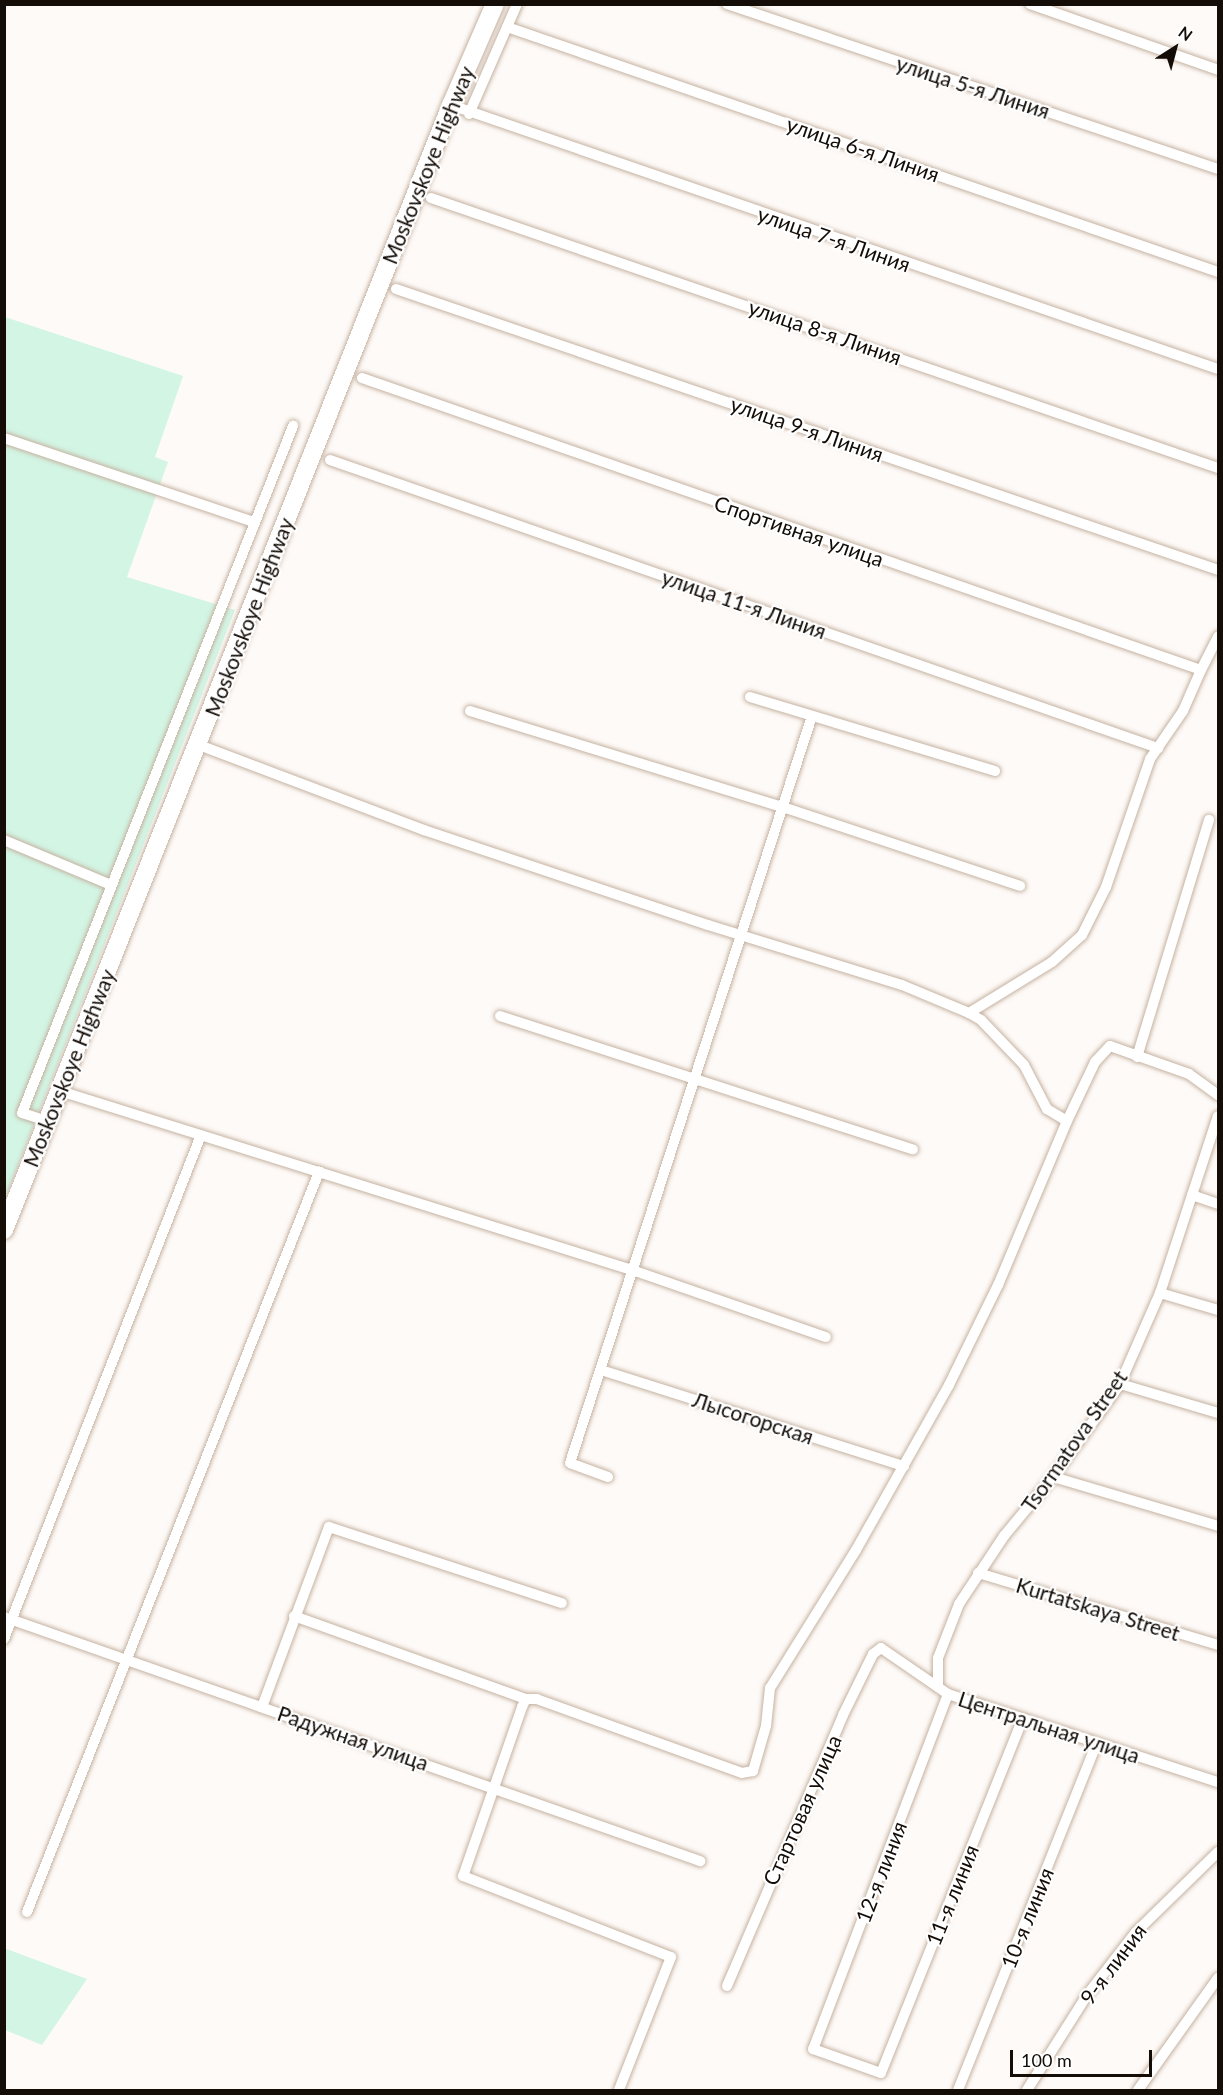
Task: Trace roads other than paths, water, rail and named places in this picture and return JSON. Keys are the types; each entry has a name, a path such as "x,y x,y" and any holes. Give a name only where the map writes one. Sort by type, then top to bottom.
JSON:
{"highway":[{"name":"Moskovskoye Highway","path":"4,1230 199,745 451,105 495,4"}],"street":[{"path":"469,114 517,4"},
{"name":"улица 5-я Линия","path":"727,4 1218,169"},
{"path":"1030,4 1218,70"},
{"name":"улица 6-я Линия","path":"507,27 1218,272"},
{"name":"улица 7-я Линия","path":"451,105 469,114 1218,369"},
{"name":"улица 8-я Линия","path":"431,198 1218,468"},
{"name":"улица 9-я Линия","path":"396,289 1218,570"},
{"name":"Спортивная улица","path":"362,378 1201,670"},
{"path":"47,1121 22,1113 293,426"},
{"path":"4,438 254,522"},
{"name":"улица 11-я Линия","path":"330,460 1158,748"},
{"path":"969,1013 1052,962 1082,935 1106,887 1150,759 1183,711 1218,636"},
{"path":"750,697 995,771"},
{"path":"470,711 783,807 1020,886"},
{"path":"608,1477 570,1463 635,1271 812,716"},
{"path":"199,745 412,826 902,985 969,1013 981,1020 1024,1065 1047,1109 1068,1121"},
{"path":"1137,1058 1209,820"},
{"path":"4,840 111,885"},
{"path":"500,1016 695,1082 914,1149"},
{"path":"294,1616 526,1699 537,1699 742,1773 753,1771 766,1726 770,1688 904,1466 998,1285 1068,1121 1102,1051 1110,1047 1118,1049 1137,1058 1189,1074 1218,1095"},
{"path":"60,1090 635,1271 826,1337"},
{"name":"Tsormatova Street","path":"938,1687 938,1658 948,1627 978,1573 1053,1477 1120,1384 1160,1293 1218,1116"},
{"path":"4,1639 8,1618 201,1135"},
{"path":"27,1912 319,1172"},
{"path":"1192,1196 1218,1204"},
{"path":"1160,1293 1218,1310"},
{"name":"Лысогорская","path":"602,1370 904,1466"},
{"path":"1120,1384 1218,1413"},
{"path":"1053,1477 1218,1526"},
{"path":"262,1707 329,1527 562,1603"},
{"name":"Kurtatskaya Street","path":"978,1573 1218,1645"},
{"name":"Радужная улица","path":"8,1618 493,1786 700,1861"},
{"name":"Стартовая улица","path":"727,1986 848,1705 873,1654 881,1648 891,1652"},
{"name":"Центральная улица","path":"891,1652 948,1694 1096,1745 1218,1782"},
{"name":"12-я линия","path":"881,2073 813,2049 948,1694"},
{"path":"526,1699 493,1786 463,1876 470,1882 671,1957 619,2091"},
{"name":"11-я линия","path":"881,2073 1023,1718"},
{"name":"10-я линия","path":"958,2091 1096,1745"},
{"name":"9-я линия","path":"1026,2091 1087,1995 1136,1932 1218,1852"},
{"path":"1138,2091 1218,1978"}]}
